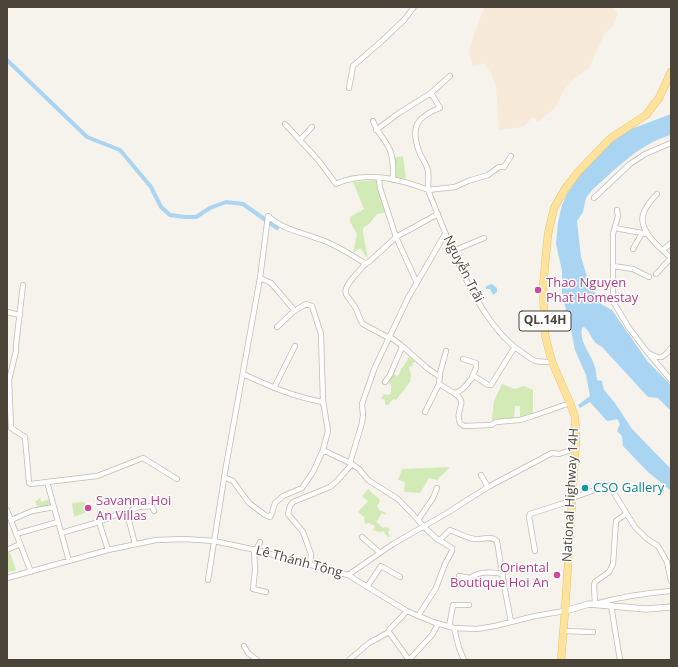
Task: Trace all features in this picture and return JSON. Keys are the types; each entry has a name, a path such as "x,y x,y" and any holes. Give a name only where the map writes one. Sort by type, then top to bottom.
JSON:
{"main road":[{"name":"National Highway 14H","path":"565,612 576,448 575,417 552,362 545,335 543,288 548,234 554,208 565,189 578,172 602,146 611,138 646,115 659,98 671,72"},
{"name":"QL.14H","path":"561,660 565,612"}],"street":[{"path":"349,88 353,66 404,20 414,7"},
{"path":"376,130 399,113 431,93 450,76"},
{"path":"428,190 428,170 418,148 416,133 419,119 422,116 440,108 431,93"},
{"path":"373,121 376,130 389,148 392,155 393,180"},
{"path":"284,124 300,140 336,184 354,178 379,178 393,180 428,190 455,187 488,175 499,168 504,167 511,156"},
{"path":"300,140 312,127"},
{"path":"594,198 630,164 645,154 671,143"},
{"path":"379,178 380,188 396,237 417,283"},
{"name":"Nguyễn Trãi","path":"428,190 453,251 471,288 491,323 514,348 536,361 552,362"},
{"path":"633,249 644,233 642,220 643,213 657,194"},
{"path":"617,210 618,216 613,234 614,303 629,328 671,380"},
{"path":"438,214 396,237 366,264 349,282 345,293 357,311 363,324 390,338 426,368 440,377"},
{"path":"208,580 224,477 260,278 268,216 280,225 322,240 366,264"},
{"path":"615,228 644,233 671,258 656,274"},
{"path":"310,565 311,554 306,539 302,530 288,514 290,506 293,502 330,487 351,464 362,423 362,404 375,367 408,298 445,234"},
{"path":"453,251 484,238"},
{"path":"663,250 671,243"},
{"path":"613,266 633,269 649,277"},
{"path":"260,278 271,283 295,311"},
{"path":"23,285 16,350 10,364 9,428 24,437 29,483 31,484 96,476 143,458 177,479"},
{"path":"224,477 233,481 241,490 245,498 265,515 270,517 275,503 283,496 302,488 313,472 323,450 328,426 323,402 323,350 318,322 312,306 306,304 295,311 277,327"},
{"path":"7,312 20,315"},
{"path":"274,388 295,346"},
{"path":"385,382 390,375 402,347"},
{"path":"472,377 488,385 491,384 514,348"},
{"path":"648,353 657,357 662,357 669,355 671,348"},
{"path":"425,412 439,384 446,351"},
{"path":"454,393 464,389 476,368 476,363 463,359"},
{"path":"243,374 274,388 307,399 323,402"},
{"path":"439,384 460,397 459,417 460,423 464,426 490,425 496,422 520,420 570,403"},
{"path":"348,575 380,553 488,487 552,453 560,454 576,448"},
{"path":"323,450 359,469 368,480 398,500 434,537 452,548 436,588 418,616"},
{"path":"481,475 488,487"},
{"path":"47,482 69,561"},
{"path":"536,552 529,517 530,514 572,500 609,485 635,527 642,535 658,546 667,562 671,581"},
{"path":"418,520 434,498 437,488"},
{"path":"61,533 99,522 118,514 128,513 138,507 152,506 154,511"},
{"path":"11,520 32,511 54,507"},
{"path":"7,510 31,572"},
{"path":"128,513 135,544"},
{"path":"626,514 616,521 613,564 609,572 595,582 595,604 608,600 671,591"},
{"path":"16,534 58,522"},
{"path":"99,522 108,550"},
{"path":"439,540 450,530 474,539 495,538 498,541 511,622"},
{"path":"362,537 380,553"},
{"name":"Lê Thánh Tông","path":"7,578 135,544 185,539 214,542 255,550 348,575 407,611 438,624 454,628 477,629 535,616 565,612 589,604 646,609 671,607"},
{"path":"260,542 255,550 253,590 266,592"},
{"path":"7,550 20,544"},
{"path":"367,587 381,566 400,577"},
{"path":"459,576 470,578 476,574 493,572 503,574"},
{"path":"448,627 453,605 469,605"},
{"path":"611,605 620,660"},
{"path":"349,660 369,642 388,632 407,611"},
{"path":"388,632 409,660 432,635 438,624"},
{"path":"454,628 464,660"},
{"path":"563,631 593,632"},
{"path":"245,648 258,660"}],"shaded area":[{"path":"484,7 613,7 618,14 612,27 605,33 589,68 573,80 564,90 554,109 538,122 533,117 523,127 499,130 496,87 491,74 484,63 473,66 469,50"}],"green space":[{"path":"403,156 406,178 395,179 393,158"},
{"path":"378,180 389,212 377,214 370,223 363,228 368,259 360,248 353,253 357,234 350,222 350,217 364,209 353,182"},
{"path":"409,357 415,361 411,367 409,366 411,376 410,382 396,400 393,399 388,405 385,405 385,400 381,398 384,394 388,395 391,393 391,385 387,380 393,368 396,370 394,374 397,376"},
{"path":"502,384 515,389 524,386 533,390 533,416 520,420 520,406 515,406 514,420 491,425 494,401"},
{"path":"450,467 437,480 429,478 420,493 404,492 405,482 398,480 402,469"},
{"path":"368,489 380,500 379,504 377,505 379,510 386,513 385,515 382,513 377,521 373,518 383,528 386,527 390,529 388,532 390,537 388,537 383,531 380,532 373,530 375,526 369,523 365,524 365,518 358,512 368,501 362,496"},
{"path":"40,498 41,502 51,499 54,508 39,510 35,502"},
{"path":"72,503 85,503 87,512 74,517"},
{"path":"10,553 16,570 7,572 7,554"}],"water":[{"path":"671,114 671,135 659,139 638,151 592,190 586,198 583,212 577,221 581,257 588,280 601,304 612,310 648,362 671,385 671,411 658,398 648,397 602,347 593,340 587,329 584,327 582,328 582,338 595,366 597,380 602,381 604,390 615,403 632,429 671,469 671,491 648,472 623,446 622,436 617,431 620,424 617,419 606,420 590,402 580,408 578,405 590,396 586,375 575,350 562,295 562,271 556,244 558,222 562,205 567,194 579,176 612,142 631,129"},
{"path":"492,284 497,288 497,292 493,295 490,289 486,289 486,286"}],"waterway":[{"path":"7,60 87,137 120,150 151,187 161,207 170,215 196,217 210,208 226,202 243,204 277,228"}],"place":[{"name":"Thao Nguyen Phat Homestay","path":"538,290"},
{"name":"CSO Gallery","path":"585,488"},
{"name":"Savanna Hoi An Villas","path":"88,508"},
{"name":"Oriental Boutique Hoi An","path":"557,575"}]}
